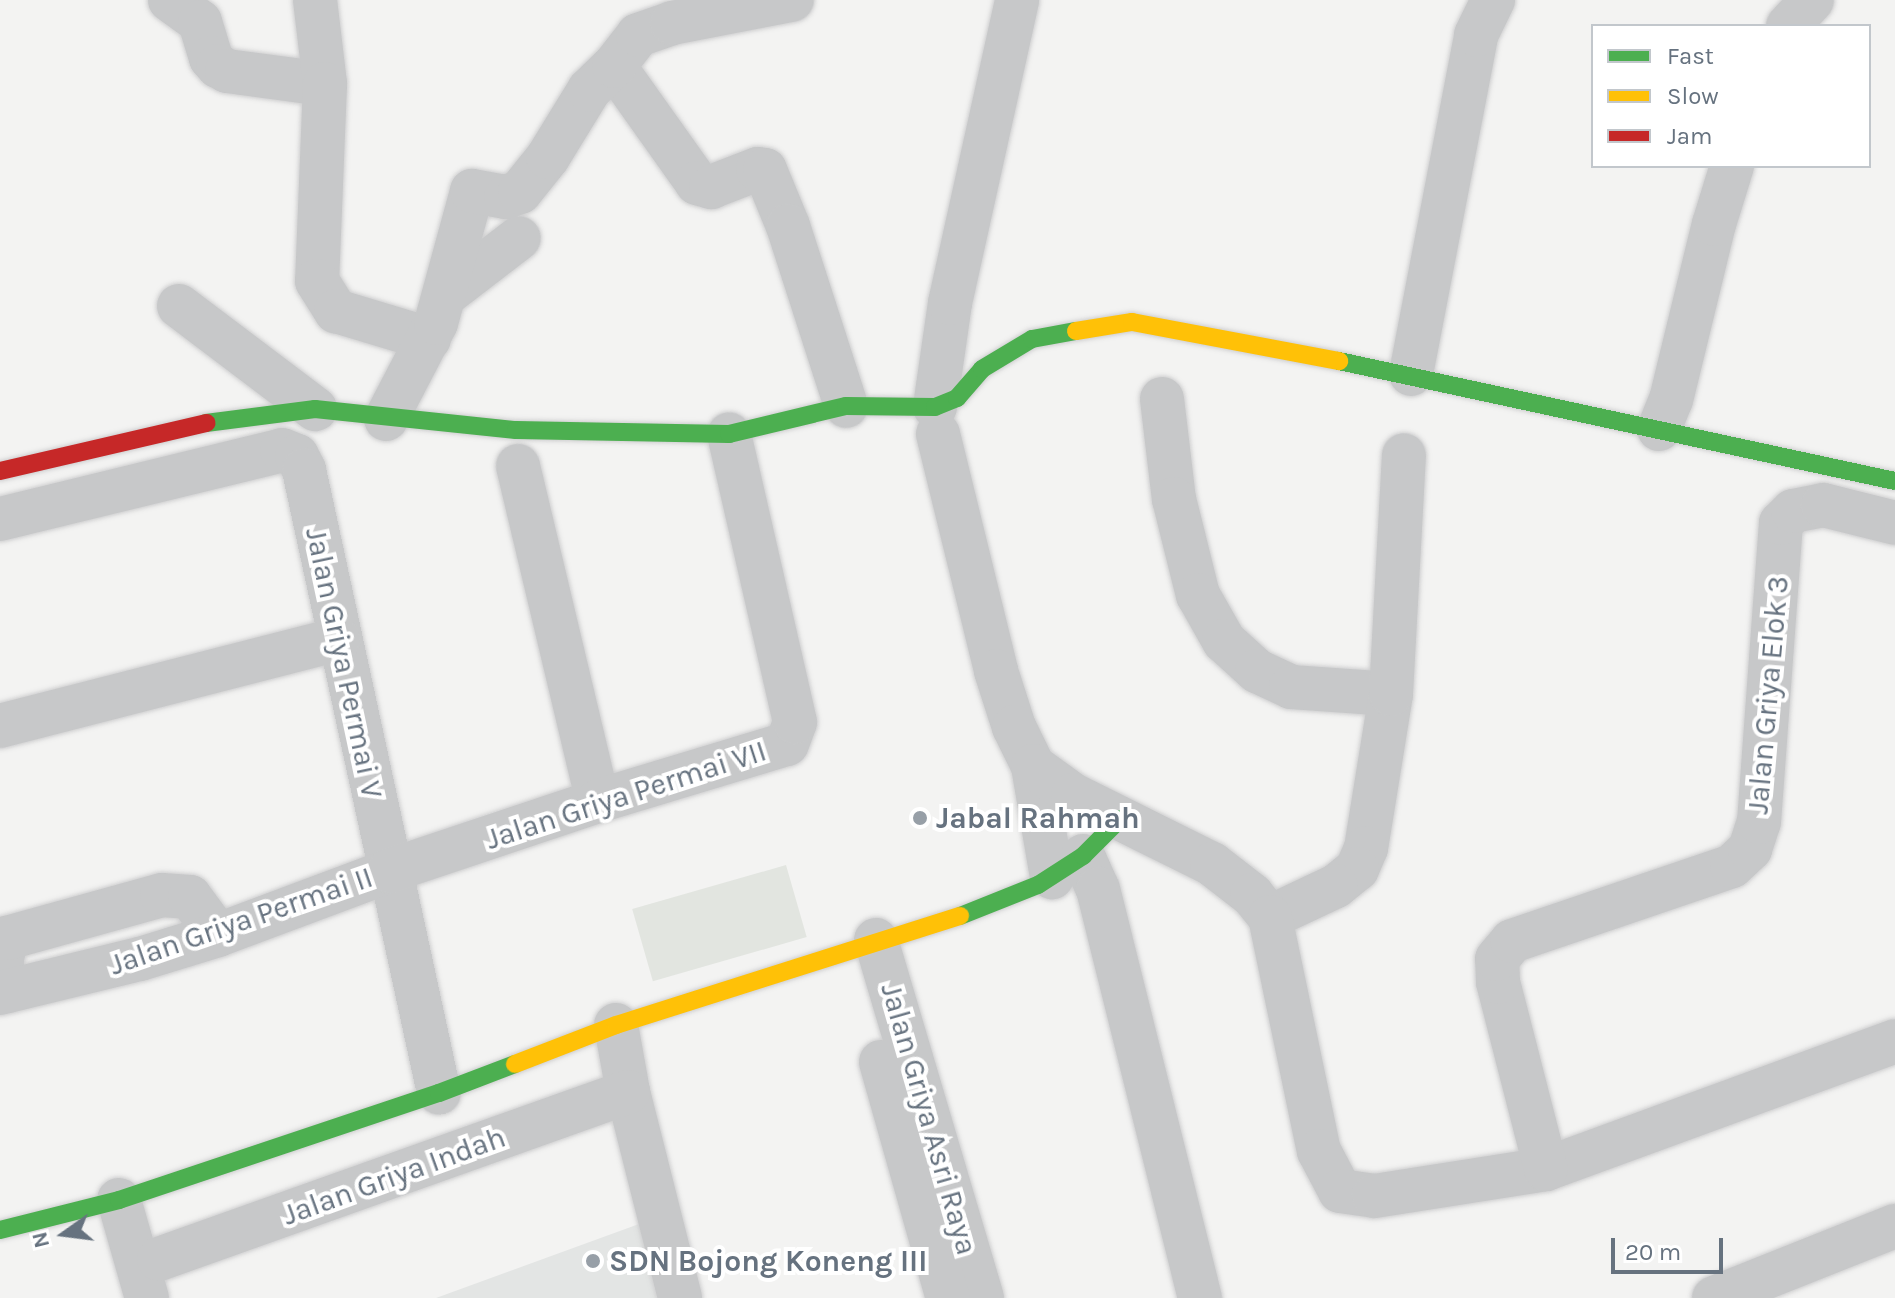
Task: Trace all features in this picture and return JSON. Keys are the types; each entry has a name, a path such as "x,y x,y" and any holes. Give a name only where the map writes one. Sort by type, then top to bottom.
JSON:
{"street":[{"path":"170,0 200,22 211,58 227,71 325,84"},
{"path":"315,0 325,84 317,281 336,311 429,339"},
{"path":"386,419 429,339 445,295 458,230 472,191 506,197 520,192 548,157 589,90 614,66 638,35 672,23 792,0"},
{"path":"1017,0 950,303 936,420 996,671 1014,727 1033,766 1068,866 1098,889 1200,1298"},
{"path":"1411,374 1476,35 1493,0"},
{"path":"1790,24 1812,0"},
{"path":"614,66 697,183 711,187 750,172 765,170 788,226 846,406"},
{"path":"1659,429 1671,400 1714,224 1731,168"},
{"path":"445,295 519,238"},
{"path":"179,306 315,409"},
{"path":"936,420 982,369 1032,339 1132,322 1411,374 1895,481"},
{"path":"1162,399 1177,513 1198,595 1224,641 1257,671 1291,687 1391,694"},
{"path":"0,471 195,424 315,409 386,419 516,430 729,434 846,406 936,420"},
{"name":"Jalan Griya Permai VII","path":"389,871 598,801 787,744 795,722 729,434"},
{"name":"Jalan Griya Permai V","path":"0,519 282,450 297,456 304,470 338,639 439,1093"},
{"path":"1270,917 1336,886 1357,869 1366,848 1391,694 1404,455"},
{"path":"518,466 598,801"},
{"name":"Jalan Griya Elok 3","path":"1546,1169 1498,982 1497,959 1512,941 1732,866 1750,849 1759,822 1781,523 1793,511 1823,505 1895,523"},
{"path":"0,726 338,639"},
{"path":"1033,766 1073,795 1212,864 1252,895 1270,917 1319,1151 1340,1191 1374,1196 1546,1169 1895,1041"},
{"path":"0,1230 119,1200 439,1093 616,1025 862,944 958,917 1068,866 1120,819"},
{"name":"Jalan Griya Permai II","path":"4,992 140,959 218,935 389,871"},
{"name":"Jalan Griya Asri Raya","path":"862,944 948,1298"},
{"name":"Jalan Griya Asri Raya","path":"862,944 982,1298"},
{"path":"616,1025 628,1092 680,1298"},
{"name":"Jalan Griya Indah","path":"153,1279 628,1092"},
{"path":"119,1200 153,1279"},
{"path":"1714,1298 1895,1226"}],"shaded area":[{"path":"786,865 807,937 653,981 632,909"},
{"name":"SDN Bojong Koneng III","path":"639,1224 658,1298 436,1298"}],"traffic: fast":[{"path":"206,423 315,409 516,430 729,434 846,406 935,407 957,398 982,369 1032,339 1076,331"},
{"path":"1339,361 1895,481"},
{"path":"960,916 1038,885 1083,856 1120,819"},
{"path":"0,1230 119,1200 439,1093 515,1064"}],"traffic: slow":[{"path":"1076,331 1132,322 1339,361"},
{"path":"515,1064 616,1025 960,916"}],"traffic: jam":[{"path":"0,471 206,423"}],"place":[{"name":"Jabal Rahmah","path":"920,818"},
{"name":"SDN Bojong Koneng III","path":"593,1261"}]}
